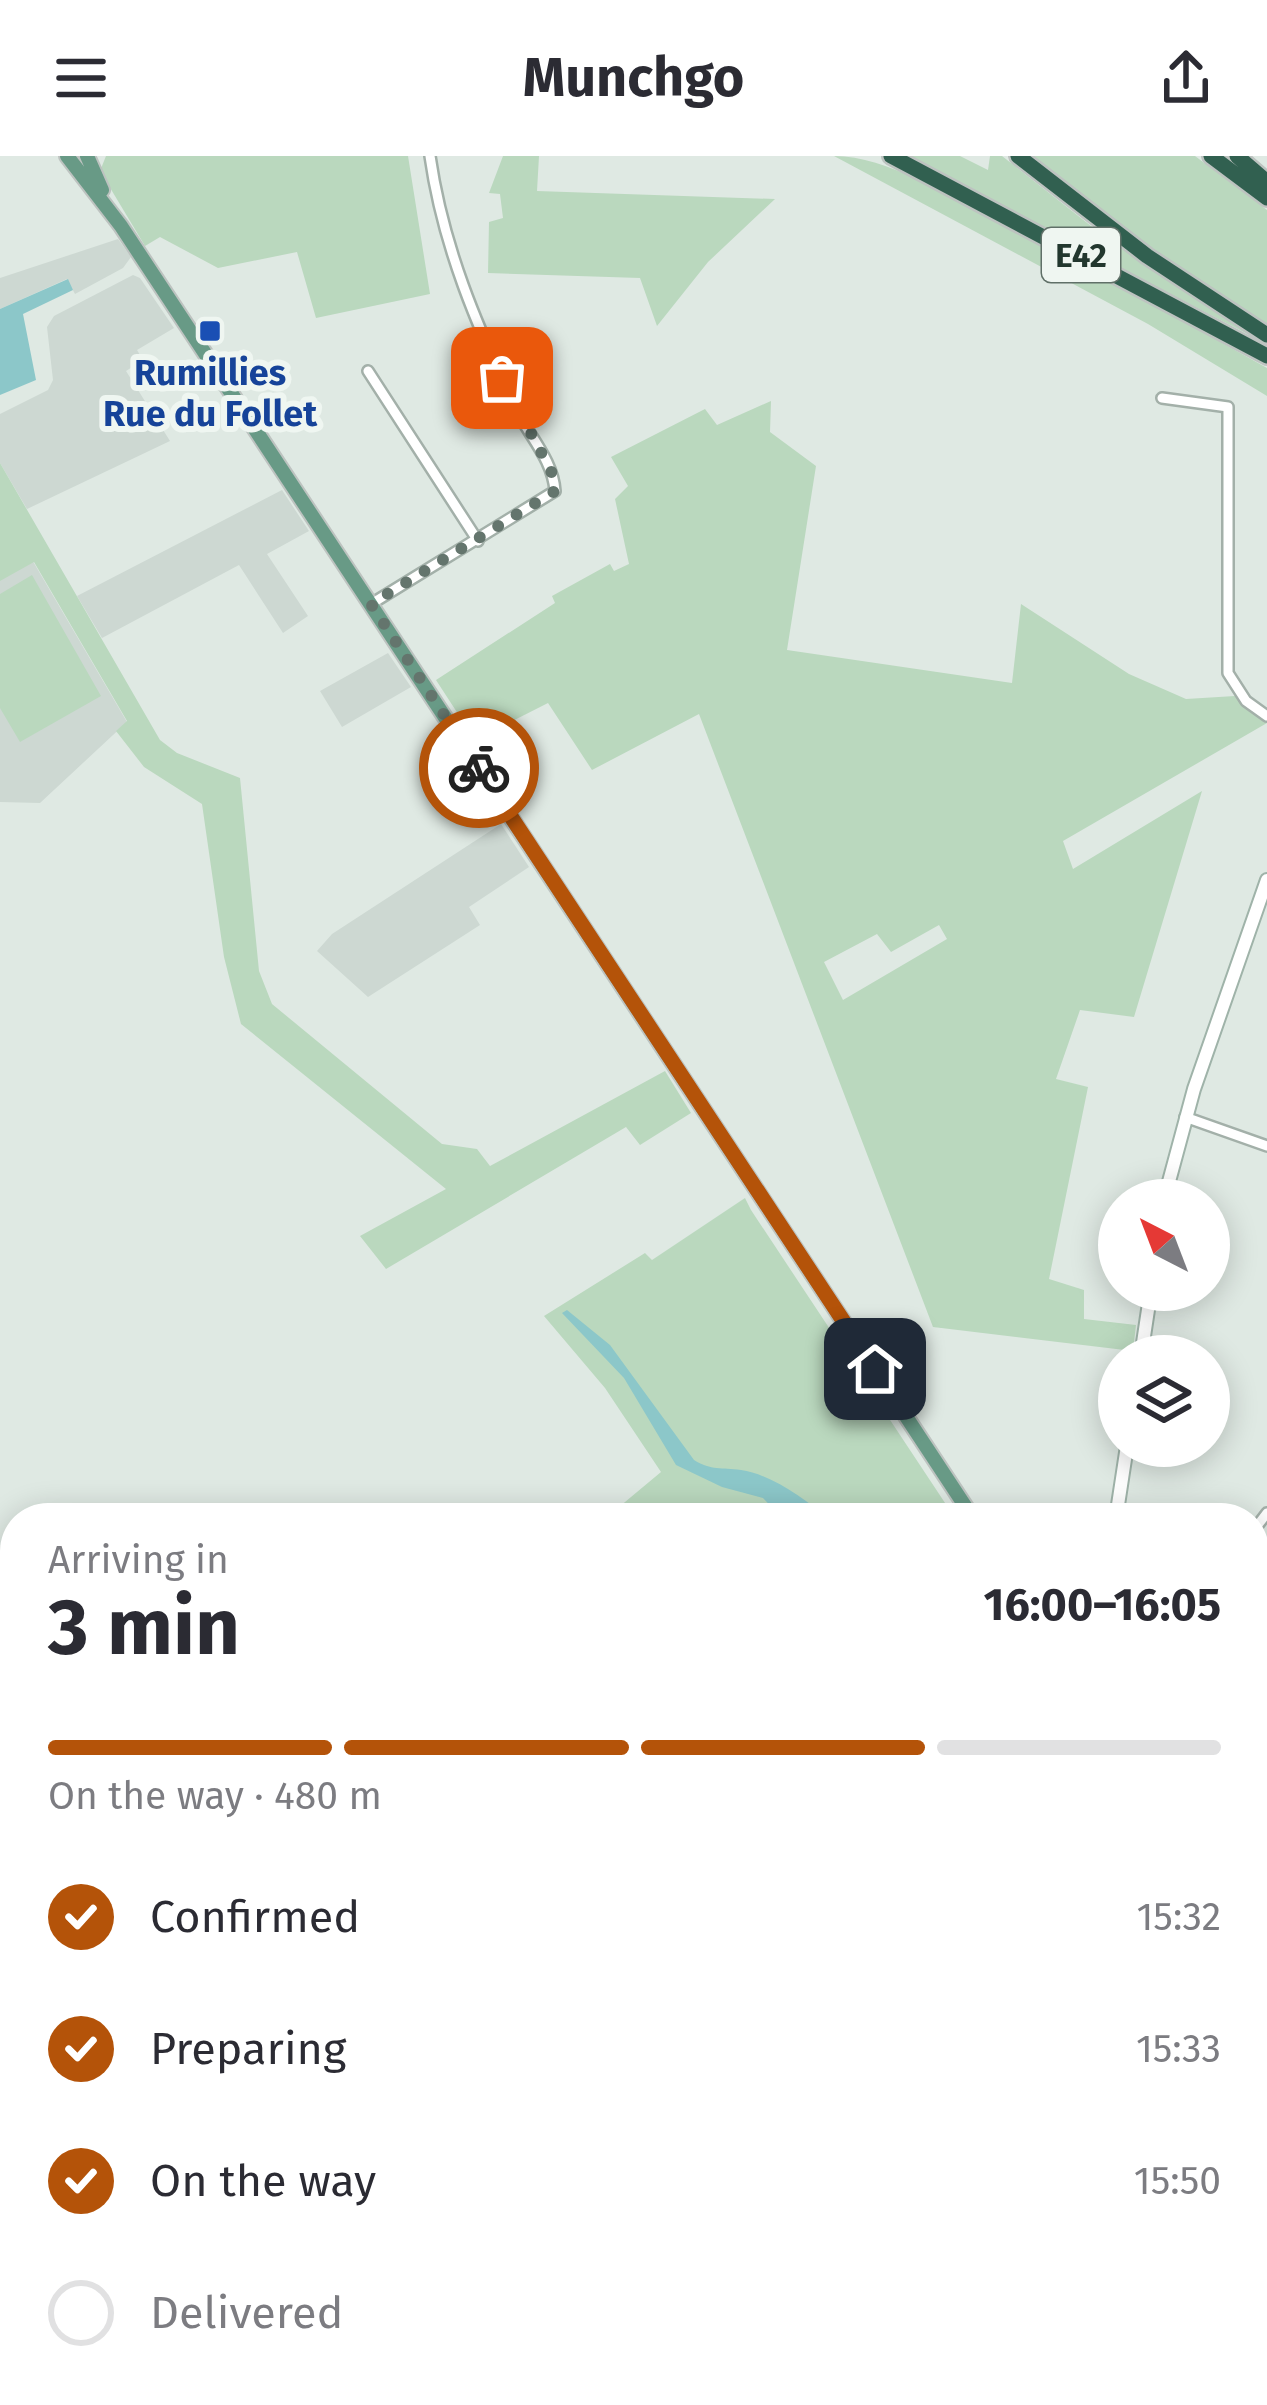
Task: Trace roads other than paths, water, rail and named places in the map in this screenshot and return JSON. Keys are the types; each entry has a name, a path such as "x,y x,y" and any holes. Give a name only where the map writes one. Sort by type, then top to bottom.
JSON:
{"highway":[{"name":"E42","path":"891,156 1267,356"},
{"path":"1018,156 1147,256 1267,335"},
{"path":"1211,156 1267,198"},
{"path":"1237,156 1267,182"}],"main road":[{"path":"67,156 121,226 963,1503"},
{"path":"87,156 121,226"},
{"path":"1169,1179 1185,1117 1267,880"},
{"path":"1118,1503 1124,1467"}],"street":[{"path":"371,604 548,501 555,491 554,477 519,415 451,261 430,156"},
{"path":"368,371 478,541"},
{"path":"1162,398 1228,407 1228,673 1246,701 1267,716"},
{"path":"1185,1117 1267,1145"}],"water":[{"path":"68,279 73,290 23,314 36,380 0,395 0,309"},
{"path":"567,1310 610,1345 694,1460 764,1477 807,1503 768,1503 676,1465 624,1378 562,1313"}],"place":[{"name":"Rumillies Rue du Follet","path":"210,331"}]}
